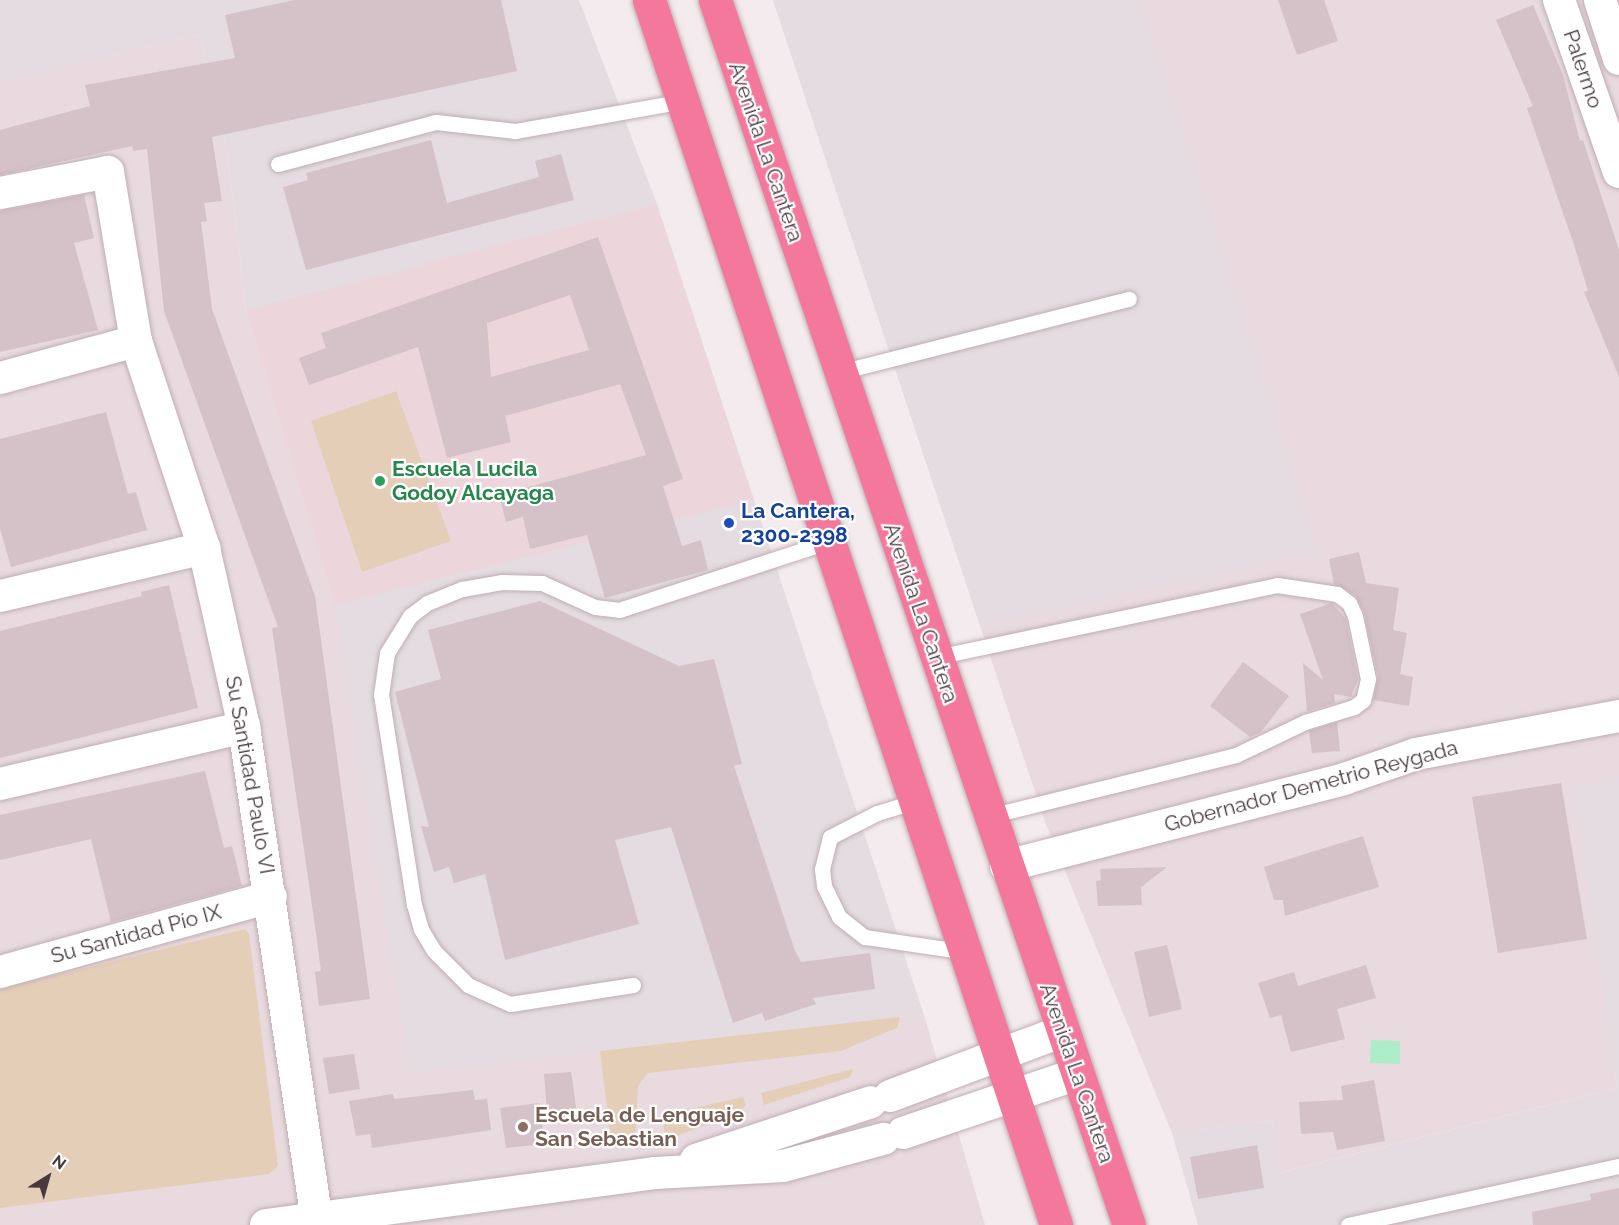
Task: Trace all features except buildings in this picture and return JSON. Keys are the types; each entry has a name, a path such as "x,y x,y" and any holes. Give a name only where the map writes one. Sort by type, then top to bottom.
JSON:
{"highway":[{"path":"649,0 1056,1225"},
{"name":"Avenida La Cantera","path":"715,0 989,816 1130,1225"}],"street":[{"name":"Palermo","path":"1559,0 1619,172"},
{"name":"Palermo","path":"1600,0 1619,59"},
{"name":"Su Santidad Paulo VI","path":"0,193 108,172 136,341 204,548 244,727 271,897 317,1220"},
{"path":"0,378 136,341"},
{"path":"0,597 204,548"},
{"name":"Gobernador Demetrio Reygada","path":"1006,866 1344,779 1416,754 1619,716"},
{"path":"0,784 244,727"},
{"name":"Su Santidad Pío IX","path":"0,972 271,897"},
{"path":"655,1173 880,1099 1063,1031"},
{"path":"266,1225 317,1220 655,1173 783,1166 893,1136 1077,1074"}],"lane":[{"path":"278,164 436,122 515,131 684,100"},
{"path":"840,372 1129,299"},
{"path":"633,985 510,1004 468,985 434,951 421,929 410,882 381,695 387,653 410,616 443,594 462,589 501,582 542,583 595,608 619,610 830,541"},
{"path":"936,657 1277,585 1337,594 1353,609 1368,679 1368,690 1354,707 1305,722 1236,754 989,816"},
{"path":"916,801 877,813 830,837 822,869 824,886 839,916 865,937 967,952"},
{"path":"1348,1225 1619,1166"}],"shaded area":[{"path":"0,0 579,0 657,204 678,287 754,500 924,1015 410,1072 335,605 246,310 227,149 199,34 0,83"},
{"path":"773,0 1619,0 1619,777 1574,787 1617,1088 1278,1173 1272,1121 1172,1133 1045,822"},
{"path":"773,0 1140,0 1318,551 980,625"},
{"path":"199,34 227,149 246,310 335,605 900,1017 924,1015 985,1225 0,1225 0,83"},
{"name":"Escuela Lucila Godoy Alcayaga","path":"657,204 754,500 335,605 246,310"},
{"name":"Escuela Lucila Godoy Alcayaga","path":"396,391 451,541 362,572 311,421"},
{"path":"1619,777 1619,1225 1198,1225 1172,1133 1272,1121 1279,1173 1617,1088 1573,787"},
{"path":"245,929 249,934 278,1166 269,1174 0,1208 0,989"},
{"path":"900,1017 897,1028 841,1051 648,1073 638,1086 635,1143 612,1148 600,1051"},
{"path":"1371,1040 1400,1041 1400,1064 1370,1063"},
{"path":"853,1069 850,1077 764,1105 761,1093"},
{"path":"743,1097 746,1105 737,1114 664,1140 663,1115"}],"place":[{"name":"Escuela Lucila Godoy Alcayaga","path":"380,481"},
{"name":"La Cantera, 2300-2398","path":"729,523"},
{"name":"Escuela de Lenguaje San Sebastian","path":"523,1127"}]}
